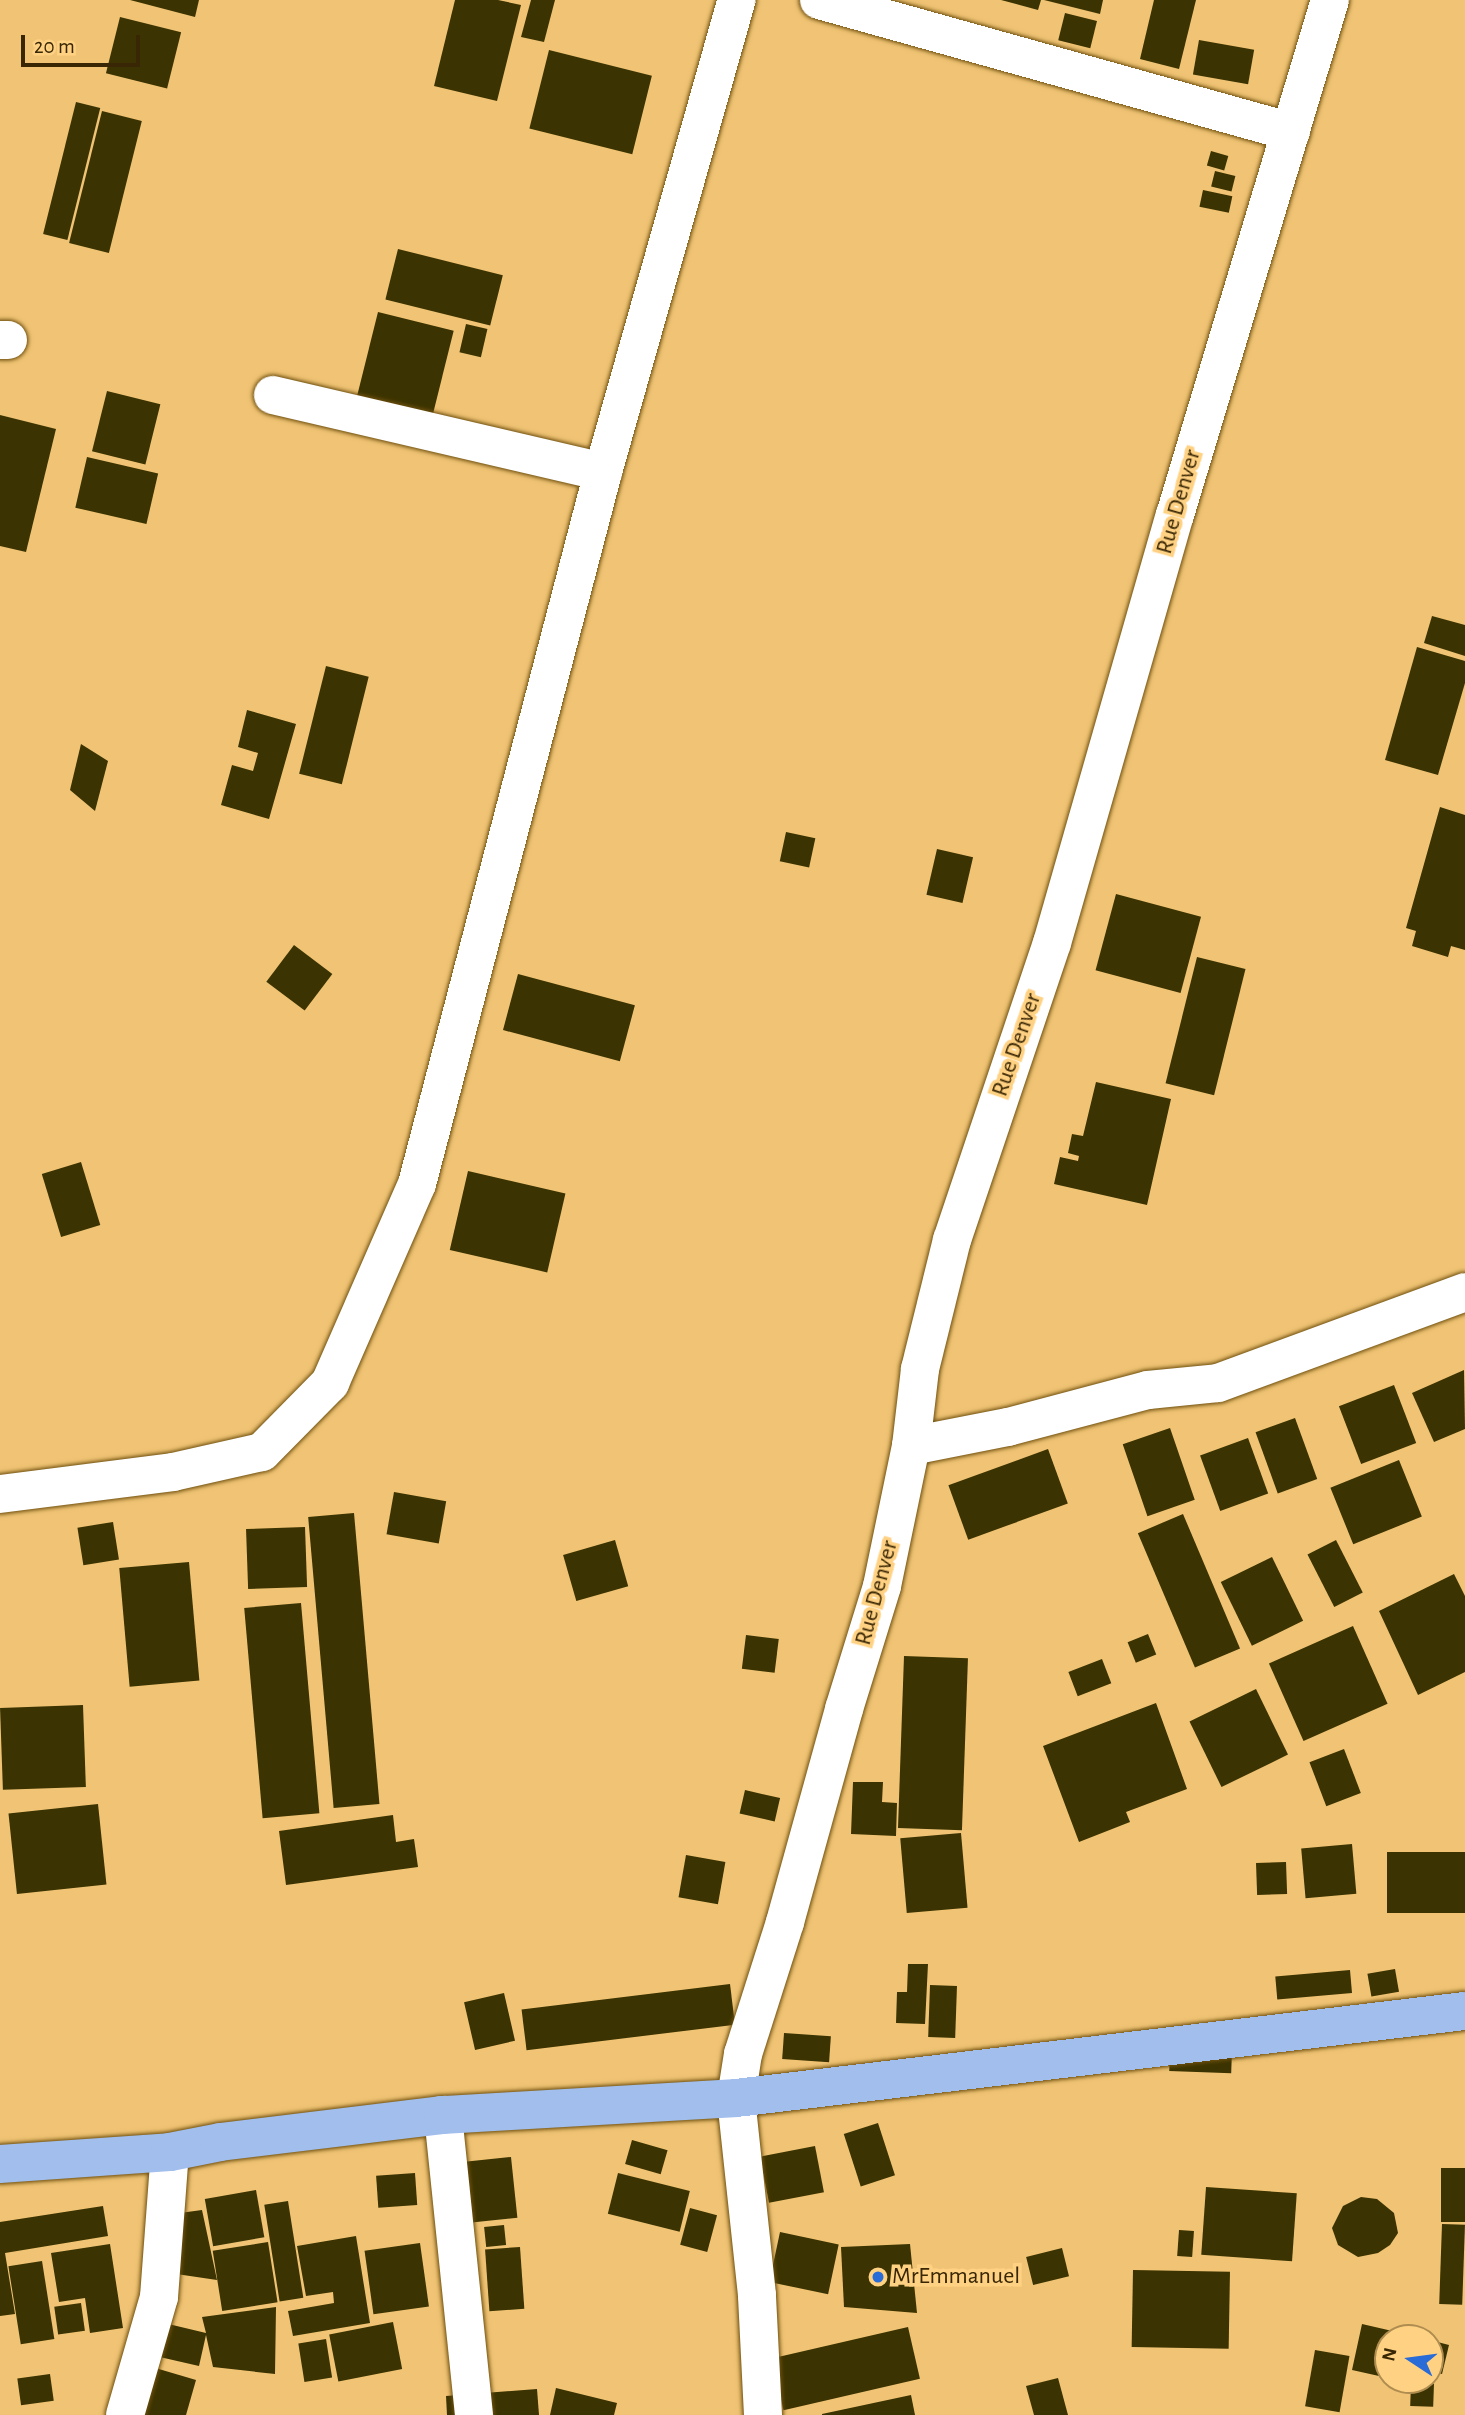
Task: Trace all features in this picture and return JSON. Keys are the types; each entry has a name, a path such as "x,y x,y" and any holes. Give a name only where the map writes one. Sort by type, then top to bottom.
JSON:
{"main road":[{"path":"0,2164 170,2152 220,2142 443,2115 736,2098 1465,2011"}],"street":[{"path":"0,1494 173,1472 262,1452 330,1383 417,1184 603,472 737,0"},
{"path":"819,0 1290,132"},
{"name":"Rue Denver","path":"763,2415 757,2295 736,2098 743,2054 785,1922 844,1709 882,1586 911,1446 920,1369 952,1240 1052,943 1179,501 1330,0"},
{"path":"273,395 603,472"},
{"path":"911,1446 1008,1427 1148,1390 1218,1383 1465,1292"},
{"path":"443,2115 474,2415"},
{"path":"125,2415 159,2297 170,2152"}],"building":[{"path":"130,0 199,0 195,17"},
{"path":"455,0 498,0 521,5 497,101 434,86"},
{"path":"531,0 555,0 544,42 521,37"},
{"path":"1001,0 1041,0 1038,10"},
{"path":"1044,0 1103,0 1100,14"},
{"path":"1154,0 1196,0 1179,69 1140,59"},
{"path":"1065,13 1097,21 1090,48 1058,40"},
{"path":"120,17 181,32 167,89 106,73"},
{"path":"1199,40 1254,50 1248,84 1193,74"},
{"path":"549,50 652,76 632,154 529,129"},
{"path":"76,102 100,108 67,240 43,234"},
{"path":"102,111 142,121 109,253 69,243"},
{"path":"1211,151 1228,156 1224,170 1207,165"},
{"path":"1215,171 1235,176 1232,192 1211,187"},
{"path":"1203,190 1232,196 1229,213 1199,207"},
{"path":"398,249 503,275 490,326 385,299"},
{"path":"378,312 454,331 431,423 355,404"},
{"path":"466,324 487,329 481,357 459,352"},
{"path":"107,391 160,404 145,464 92,451"},
{"path":"0,415 56,429 26,552 0,546"},
{"path":"87,457 158,473 146,524 75,508"},
{"path":"1432,616 1465,625 1465,656 1424,643"},
{"path":"1417,647 1465,661 1465,683 1438,775 1385,760"},
{"path":"326,666 369,677 342,784 299,774"},
{"path":"247,710 296,724 269,819 221,805 232,765 253,771 258,753 238,747"},
{"path":"81,744 108,761 95,811 70,790"},
{"path":"1440,807 1465,815 1465,950 1451,946 1448,957 1412,946 1416,931 1406,928"},
{"path":"786,832 815,838 809,868 780,861"},
{"path":"937,849 973,857 962,903 926,895"},
{"path":"1116,894 1201,917 1181,993 1096,970"},
{"path":"294,945 332,974 305,1011 266,982"},
{"path":"1197,957 1246,969 1214,1095 1166,1083"},
{"path":"518,974 635,1005 620,1061 503,1030"},
{"path":"1096,1082 1171,1099 1147,1205 1054,1184 1060,1157 1078,1161 1079,1156 1068,1153 1072,1134 1083,1136"},
{"path":"81,1162 100,1225 61,1237 42,1174"},
{"path":"468,1171 565,1193 547,1272 450,1250"},
{"path":"1464,1370 1465,1429 1434,1442 1412,1393"},
{"path":"1394,1385 1416,1443 1361,1464 1339,1406"},
{"path":"1295,1418 1317,1479 1278,1493 1256,1432"},
{"path":"1170,1428 1195,1500 1147,1516 1123,1444"},
{"path":"1248,1438 1268,1493 1220,1511 1200,1455"},
{"path":"1048,1449 1068,1504 968,1540 948,1485"},
{"path":"1399,1460 1422,1517 1353,1544 1330,1488"},
{"path":"394,1492 446,1501 439,1544 387,1534"},
{"path":"354,1513 379,1804 334,1808 308,1517"},
{"path":"1183,1514 1240,1648 1195,1668 1138,1533"},
{"path":"113,1522 119,1560 83,1565 77,1528"},
{"path":"305,1527 307,1587 248,1589 246,1529"},
{"path":"615,1540 628,1586 576,1601 563,1555"},
{"path":"1336,1540 1363,1593 1334,1607 1307,1555"},
{"path":"1272,1557 1303,1621 1252,1646 1221,1582"},
{"path":"189,1562 199,1681 130,1687 119,1568"},
{"path":"1454,1574 1465,1596 1465,1672 1418,1695 1379,1611"},
{"path":"301,1603 319,1813 263,1818 244,1608"},
{"path":"1353,1626 1388,1704 1304,1741 1269,1663"},
{"path":"1148,1634 1156,1654 1136,1663 1128,1642"},
{"path":"746,1635 779,1639 775,1673 742,1669"},
{"path":"904,1656 968,1658 962,1830 898,1828"},
{"path":"1102,1659 1111,1683 1078,1696 1068,1672"},
{"path":"1256,1689 1288,1755 1221,1787 1189,1721"},
{"path":"1156,1703 1187,1789 1126,1812 1130,1822 1079,1842 1043,1746"},
{"path":"83,1705 86,1787 3,1790 0,1708"},
{"path":"1344,1749 1361,1793 1326,1806 1309,1762"},
{"path":"853,1782 883,1782 882,1802 897,1803 896,1836 851,1834"},
{"path":"745,1790 780,1798 775,1821 740,1813"},
{"path":"98,1804 106,1885 17,1894 8,1813"},
{"path":"393,1815 396,1842 414,1839 418,1867 286,1885 279,1831"},
{"path":"961,1833 968,1908 907,1913 900,1838"},
{"path":"1352,1844 1356,1894 1306,1898 1301,1848"},
{"path":"1387,1852 1465,1852 1465,1913 1387,1913"},
{"path":"686,1855 725,1862 718,1904 679,1897"},
{"path":"1286,1862 1287,1894 1257,1895 1256,1863"},
{"path":"908,1964 928,1964 925,2024 896,2023 897,1992 907,1992"},
{"path":"1395,1969 1399,1992 1371,1997 1367,1974"},
{"path":"1350,1970 1352,1993 1277,1999 1275,1977"},
{"path":"730,1984 735,2025 527,2050 522,2010"},
{"path":"930,1985 957,1986 955,2038 928,2037"},
{"path":"504,1993 515,2041 475,2050 464,2002"},
{"path":"784,2033 831,2036 829,2062 782,2059"},
{"path":"1170,2049 1232,2051 1231,2073 1169,2071"},
{"path":"878,2123 895,2175 861,2186 844,2134"},
{"path":"632,2140 668,2150 661,2174 625,2164"},
{"path":"815,2146 824,2192 769,2203 760,2157"},
{"path":"511,2157 517,2218 443,2226 436,2165"},
{"path":"1441,2168 1465,2168 1465,2222 1441,2222"},
{"path":"415,2173 417,2205 378,2208 376,2176"},
{"path":"618,2173 690,2191 680,2232 608,2214"},
{"path":"1206,2187 1297,2193 1292,2261 1201,2255"},
{"path":"256,2190 264,2237 213,2246 205,2199"},
{"path":"1361,2197 1377,2199 1394,2213 1398,2233 1390,2245 1378,2253 1358,2257 1338,2245 1332,2228 1343,2206"},
{"path":"288,2201 303,2298 280,2302 264,2205"},
{"path":"103,2206 108,2236 5,2253 15,2314 0,2316 0,2222"},
{"path":"690,2208 717,2215 707,2252 680,2245"},
{"path":"202,2210 217,2280 156,2271 165,2215"},
{"path":"1442,2224 1465,2225 1462,2305 1439,2304"},
{"path":"504,2225 506,2245 486,2247 484,2227"},
{"path":"1179,2230 1194,2231 1192,2257 1177,2256"},
{"path":"780,2232 839,2244 828,2294 769,2282"},
{"path":"356,2236 370,2323 293,2336 288,2311 334,2303 333,2292 306,2296 297,2246"},
{"path":"268,2242 278,2302 222,2311 213,2251"},
{"path":"420,2243 429,2306 373,2314 365,2251"},
{"path":"110,2244 123,2328 90,2333 85,2298 59,2302 51,2253"},
{"name":"MrEmmanuel","path":"910,2244 917,2313 844,2307 841,2247"},
{"path":"520,2247 524,2309 489,2311 485,2249"},
{"path":"1062,2248 1069,2276 1033,2285 1026,2257"},
{"path":"42,2261 54,2339 21,2344 8,2266"},
{"path":"1133,2270 1230,2272 1229,2349 1132,2347"},
{"path":"81,2303 85,2331 58,2334 54,2307"},
{"path":"276,2307 275,2374 213,2367 206,2335 199,2366 151,2355 160,2322 206,2333 202,2317"},
{"path":"393,2322 402,2369 338,2382 329,2334"},
{"path":"1362,2324 1374,2327 1374,2375 1352,2370"},
{"path":"908,2327 920,2379 784,2410 772,2358"},
{"path":"326,2339 332,2378 304,2382 298,2343"},
{"path":"1444,2344 1449,2345 1444,2366"},
{"path":"1315,2350 1349,2356 1340,2412 1305,2406"},
{"path":"125,2359 196,2380 186,2415 110,2415"},
{"path":"50,2374 54,2401 21,2405 17,2379"},
{"path":"1058,2378 1068,2415 1034,2415 1026,2386"},
{"path":"556,2388 617,2403 614,2415 550,2415"},
{"path":"537,2389 539,2415 447,2415 446,2396"},
{"path":"1411,2394 1434,2394 1433,2407 1410,2406"},
{"path":"911,2395 915,2415 822,2415 822,2414"}],"place":[{"name":"MrEmmanuel","path":"878,2277"}]}
